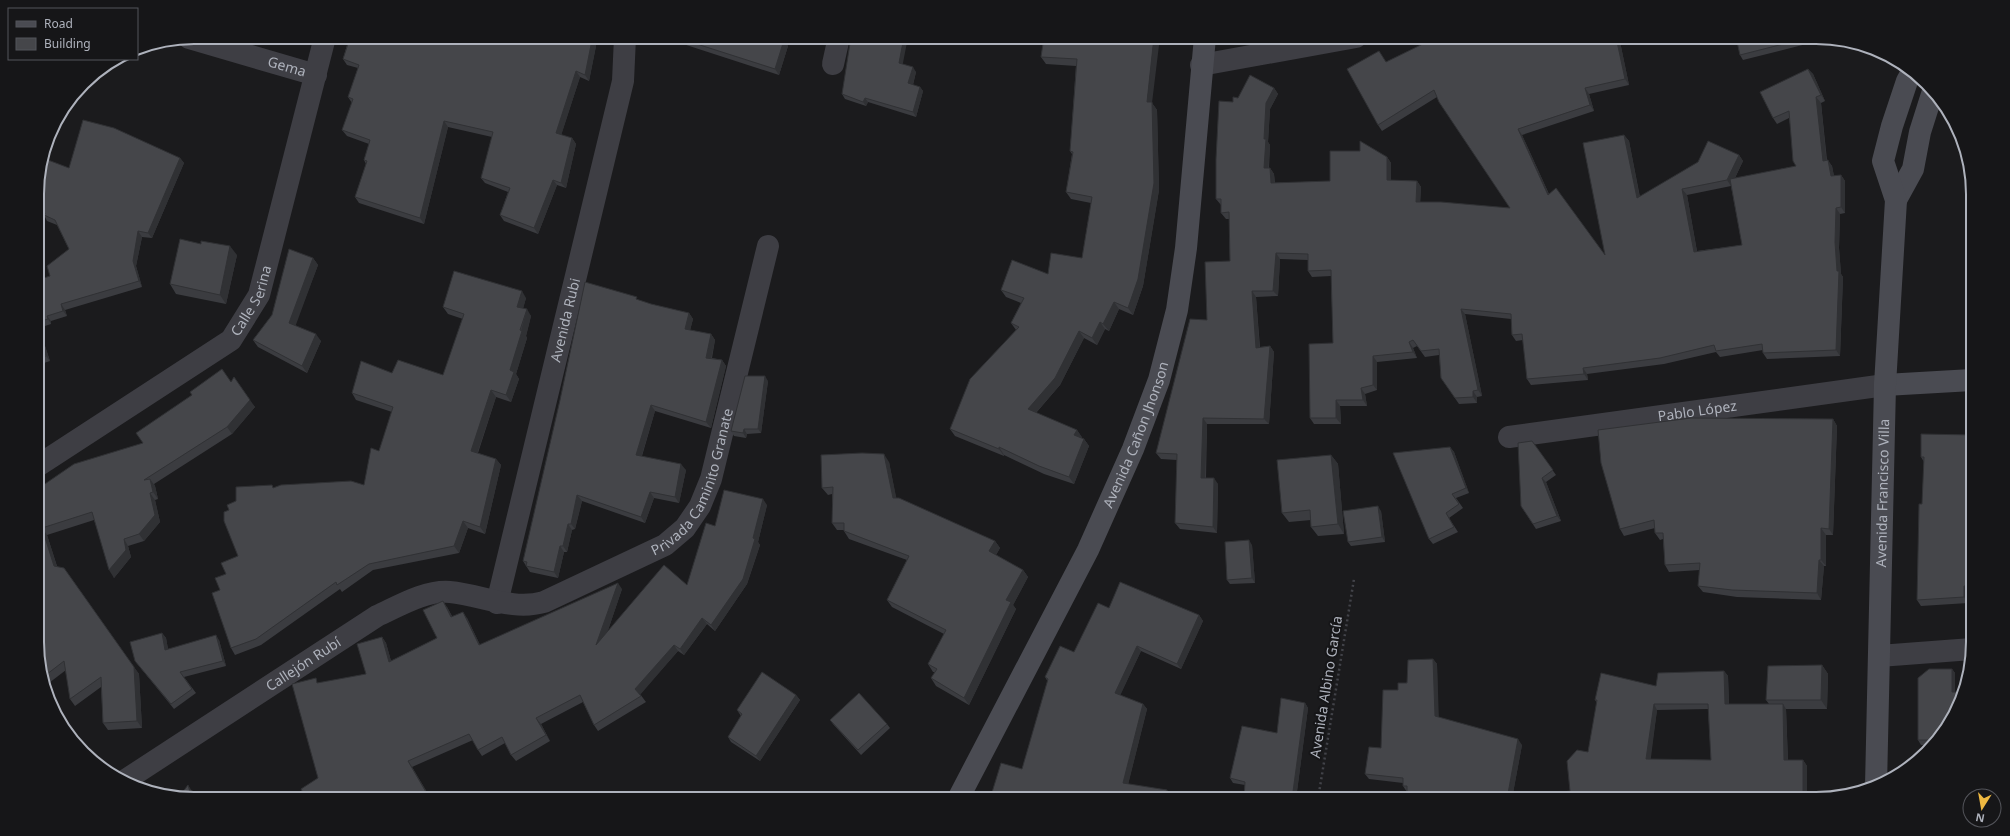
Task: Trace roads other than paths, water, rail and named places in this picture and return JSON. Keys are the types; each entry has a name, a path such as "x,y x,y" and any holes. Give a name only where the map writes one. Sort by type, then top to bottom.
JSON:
{"main road":[{"name":"Avenida Cañon Jhonson","path":"962,792 1088,550 1133,449 1159,380 1177,310 1184,263 1204,44"},
{"name":"Avenida Francisco Villa","path":"1876,780 1885,385 1896,200 1883,162 1895,118 1909,77"},
{"name":"Avenida Francisco Villa","path":"1896,200 1913,169 1920,132 1930,97"},
{"path":"1885,385 1966,380"}],"street":[{"name":"Gema","path":"210,44 316,75"},
{"name":"Calle Serina","path":"44,462 231,340 260,295 323,44"},
{"name":"Avenida Rubi","path":"497,603 623,81 625,44"},
{"path":"833,64 837,44"},
{"path":"1202,65 1318,44"},
{"name":"Privada Caminito Granate","path":"497,603 534,605 544,602 665,545 685,528 700,506 711,479 768,246"},
{"name":"Pablo López","path":"1510,437 1885,385"},
{"name":"Callejón Rubí","path":"129,778 377,616 411,600 448,592 497,603"},
{"path":"1879,656 1966,649"}]}
